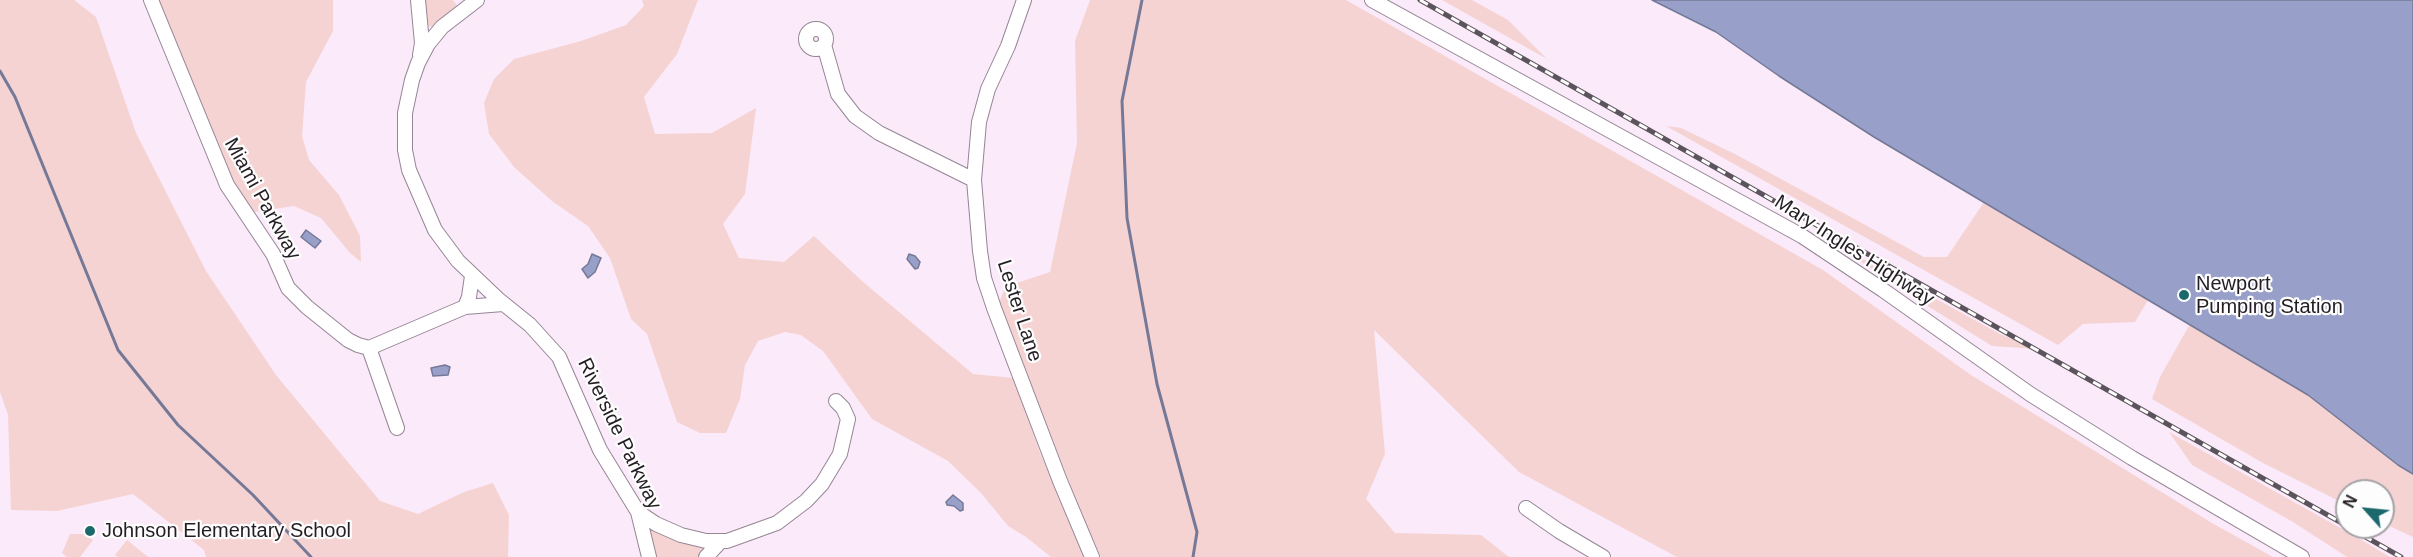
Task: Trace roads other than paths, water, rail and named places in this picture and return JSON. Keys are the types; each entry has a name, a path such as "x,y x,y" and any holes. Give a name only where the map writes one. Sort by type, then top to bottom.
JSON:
{"street":[{"name":"Miami Parkway","path":"151,0 222,175 273,254 288,288 307,307 348,340 369,348"},
{"name":"Riverside Parkway","path":"418,0 422,43 405,113 405,144 409,170 435,230 471,276 530,325 559,357 600,450 638,512 649,557"},
{"name":"Riverside Parkway","path":"418,63 428,44 442,27 477,0"},
{"name":"Lester Lane","path":"1024,0 981,111 974,180 980,251 987,288 1059,481 1092,557"},
{"name":"Mary Ingles Highway","path":"1372,0 1802,236 2030,394 2142,464 2302,557"},
{"path":"824,45 838,94 855,116 879,132 974,180"},
{"path":"465,307 469,297 471,276"},
{"path":"397,428 369,348 465,307 503,304"},
{"path":"638,512 656,524 681,535 720,542 745,536 785,519 822,484 840,454 848,419 843,408 836,401"},
{"path":"1526,508 1603,557"},
{"path":"706,557 720,542"}],"water":[{"path":"1652,0 2413,0 2413,474 2398,465 2308,395 1874,137 1716,32"},
{"path":"306,230 321,241 315,248 301,237"},
{"path":"592,254 601,258 595,272 588,278 582,269 588,264"},
{"path":"909,254 915,256 920,262 918,268 915,269 907,259"},
{"path":"445,365 450,367 448,375 433,376 431,368"},
{"path":"953,495 963,503 963,510 960,511 954,506 947,505 946,502"}],"waterway":[{"path":"1142,0 1122,101 1127,218 1157,384 1197,532 1193,557"},
{"path":"0,71 15,97 118,350 178,425 253,495 311,557"}],"railway":[{"path":"1420,0 2335,519"},
{"path":"2369,539 2401,557"}],"place":[{"name":"Newport Pumping Station","path":"2184,295"},
{"name":"Johnson Elementary School","path":"90,531"}]}
